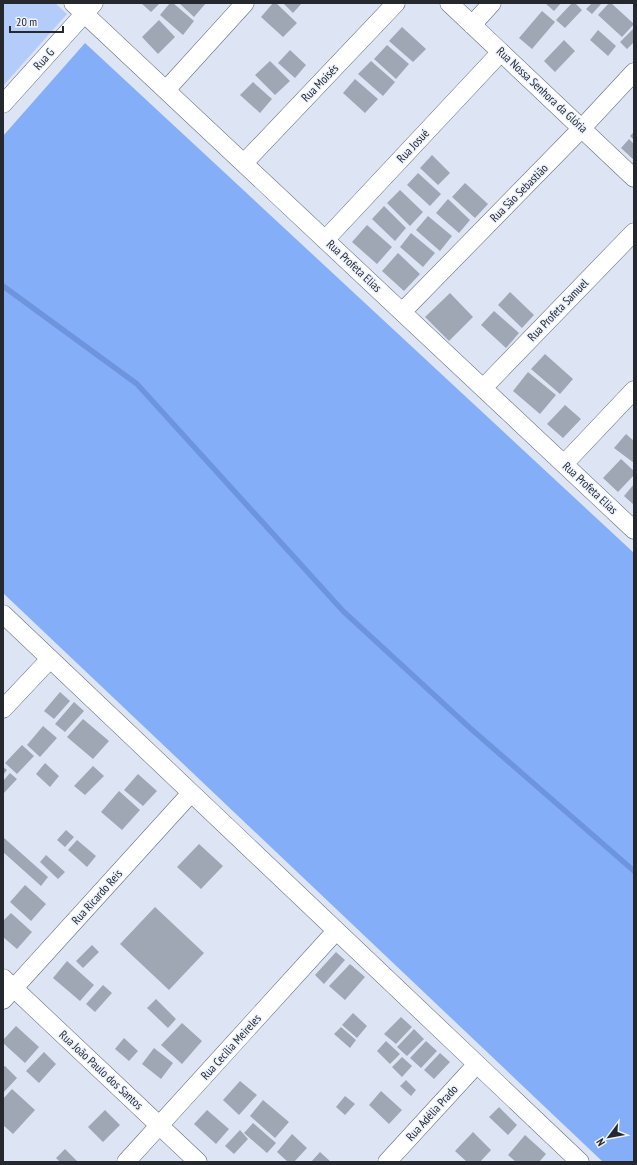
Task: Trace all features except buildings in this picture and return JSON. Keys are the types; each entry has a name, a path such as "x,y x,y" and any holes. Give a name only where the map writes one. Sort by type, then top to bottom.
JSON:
{"street":[{"path":"166,90 245,3"},
{"name":"Rua Moisés","path":"244,163 396,3"},
{"name":"Rua Nossa Senhora da Glória","path":"449,3 634,178"},
{"path":"472,25 492,3"},
{"name":"Rua Profeta Elias","path":"84,6 166,90 634,530"},
{"name":"Rua G","path":"3,104 84,6"},
{"name":"Rua Josué","path":"325,240 501,52"},
{"name":"Rua São Sebastião","path":"402,312 582,128 634,72"},
{"name":"Rua Profeta Samuel","path":"483,388 634,232"},
{"path":"564,464 634,390"},
{"path":"3,614 476,1065 580,1162"},
{"path":"3,709 50,659"},
{"name":"Rua Ricardo Reis","path":"7,989 191,793"},
{"name":"Rua Cecília Meireles","path":"126,1162 336,931"},
{"name":"Rua João Paulo dos Santos","path":"7,989 198,1162"},
{"name":"Rua Adélia Prado","path":"387,1162 476,1065"}],"shaded area":[{"path":"3,3 55,3 67,14 3,86"},
{"path":"85,43 634,553 634,1162 603,1162 3,593 3,136"}],"waterway":[{"path":"3,286 137,384 343,611 470,728 634,871"}]}
